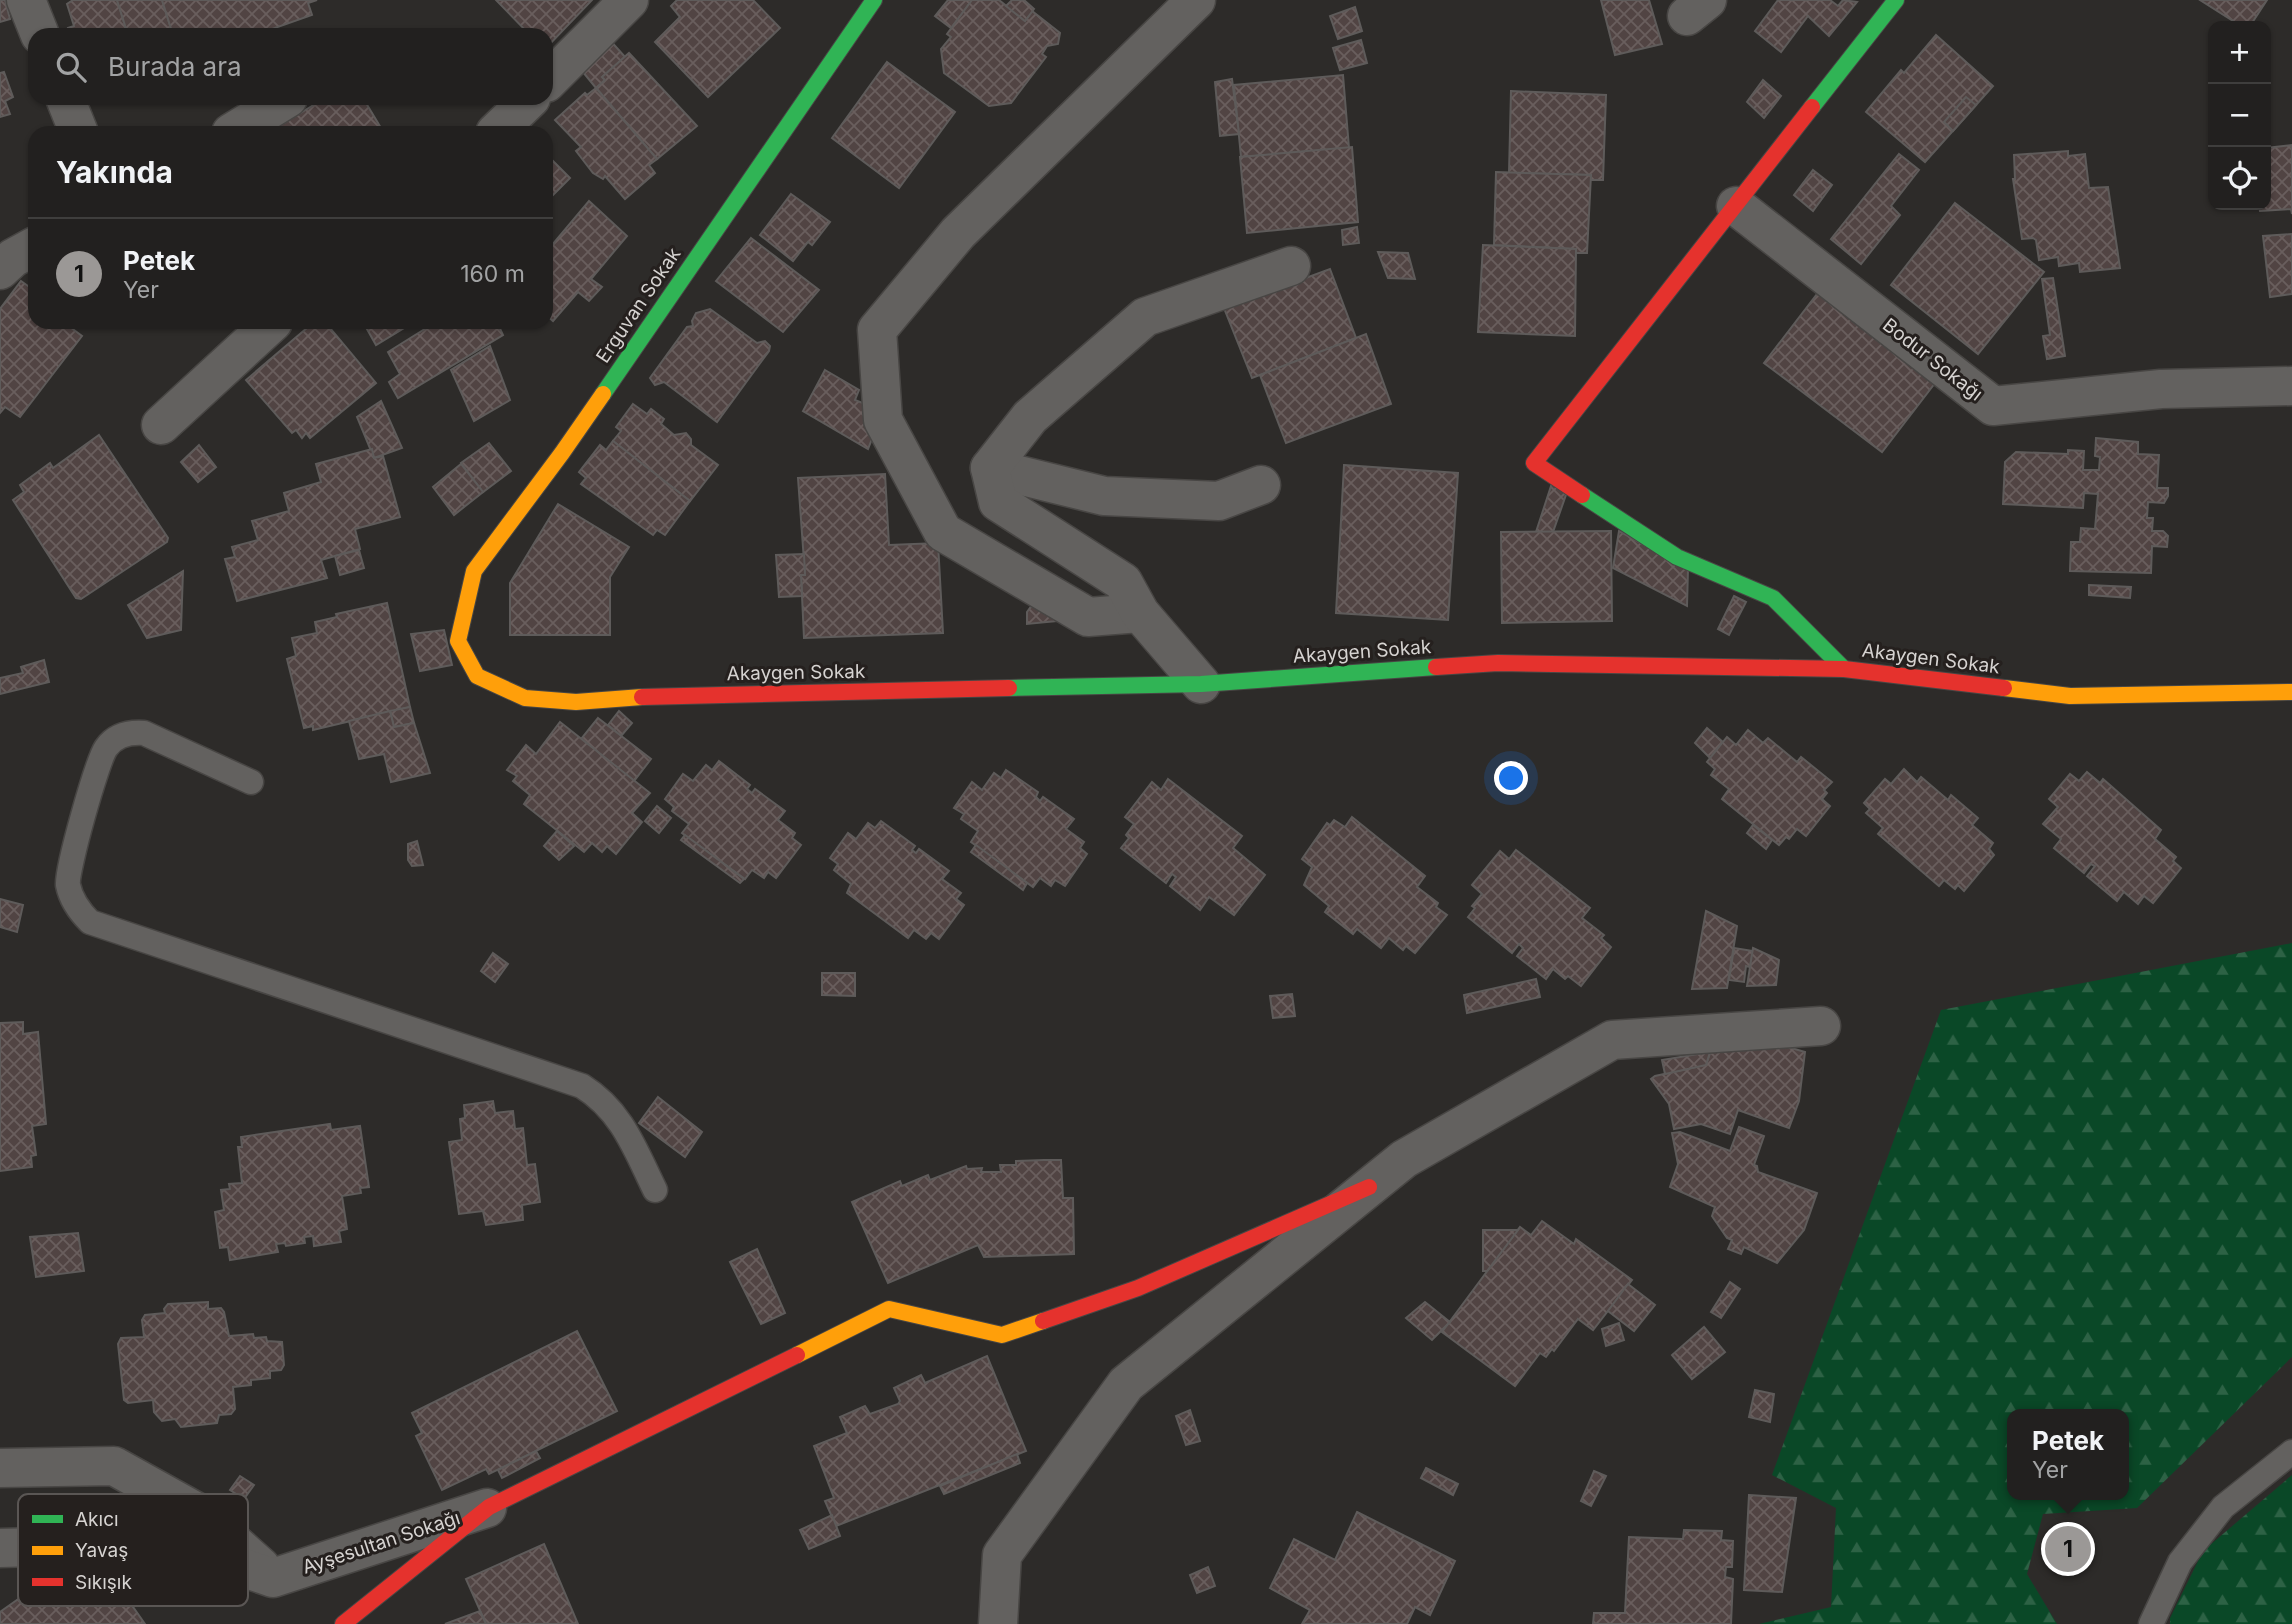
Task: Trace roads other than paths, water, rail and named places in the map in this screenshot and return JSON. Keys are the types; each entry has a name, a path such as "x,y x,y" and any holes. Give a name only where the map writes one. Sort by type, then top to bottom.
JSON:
{"street":[{"path":"26,0 37,28"},
{"path":"553,76 629,0"},
{"name":"Erguvan Sokak","path":"458,641 474,571 562,453 874,0"},
{"path":"1140,613 1088,617 943,532 883,420 877,330 958,233 1196,0"},
{"path":"1844,669 1773,598 1677,556 1534,463 1896,0"},
{"path":"68,105 76,126"},
{"path":"243,126 277,105"},
{"path":"502,126 524,105"},
{"name":"Bodur Sokağı","path":"1736,206 1993,406 2161,389 2292,386"},
{"path":"0,270 13,258 28,250"},
{"path":"990,468 1030,417 1145,317 1291,266"},
{"path":"162,425 265,329"},
{"path":"990,468 998,502 1123,582 1140,613 1201,684"},
{"path":"990,468 1104,496 1219,501 1261,485"},
{"name":"Akaygen Sokak","path":"458,641 477,676 525,698 576,702 651,696 1201,684 1498,663 1844,669 2070,696 2292,692"},
{"path":"998,1624 1002,1555 1126,1384 1404,1159 1612,1040 1821,1026"},
{"path":"343,1624 489,1507 889,1308 1002,1335 1138,1288 1369,1187"},
{"path":"0,1468 114,1466 163,1494"},
{"name":"Ayşesultan Sokağı","path":"273,1578 489,1507"},
{"path":"0,1548 18,1547"},
{"path":"248,1556 273,1578"},
{"path":"248,1569 273,1578"}],"lane":[{"path":"251,782 145,733 133,732 114,740 102,756 68,872 72,897 79,911 90,922 582,1086 603,1101 620,1121 655,1190"},
{"path":"2151,1624 2180,1562 2223,1507 2292,1451"}],"place":[{"name":"Petek","path":"2068,1549"}]}
